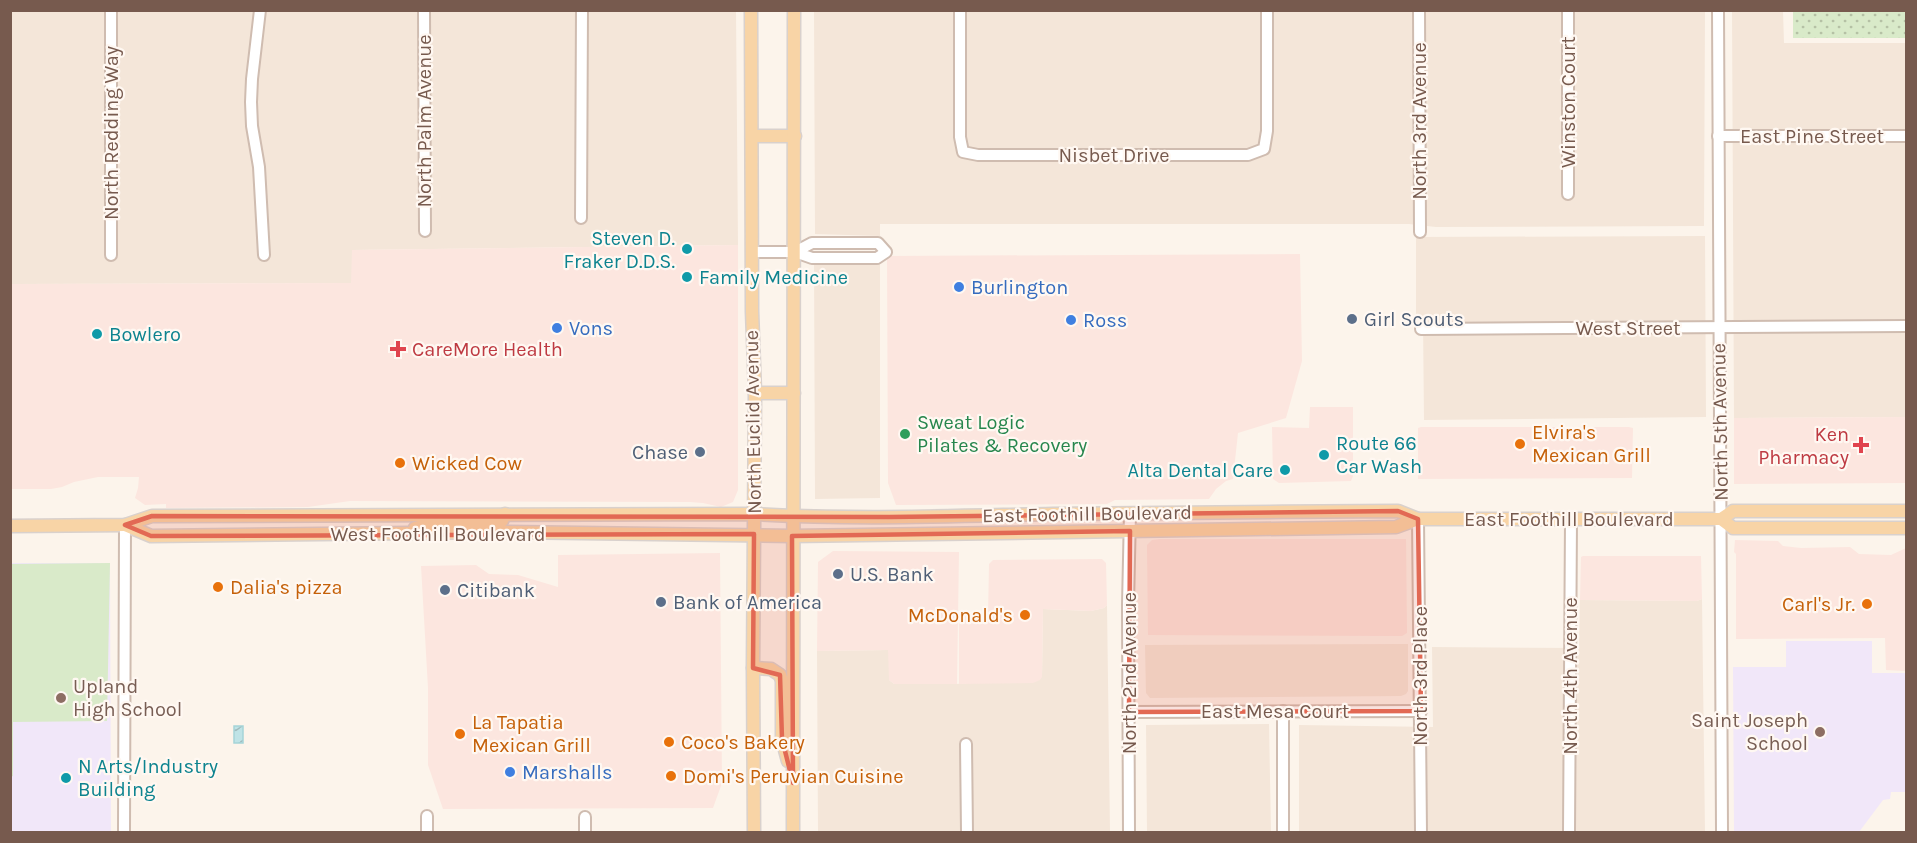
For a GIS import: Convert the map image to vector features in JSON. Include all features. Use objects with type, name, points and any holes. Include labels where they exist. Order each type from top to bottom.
[{"type":"main road","name":"North Euclid Avenue","points":[[752,10],[752,252],[755,393],[754,832]]},
{"type":"main road","name":"North Euclid Avenue","points":[[793,832],[794,10]]},
{"type":"main road","points":[[752,136],[795,136]]},
{"type":"main road","points":[[755,393],[794,393]]},
{"type":"main road","name":"East Foothill Boulevard","points":[[754,514],[889,517],[1398,511],[1418,519]]},
{"type":"main road","name":"East Foothill Boulevard","points":[[754,534],[792,536],[1396,527],[1418,519],[1721,519],[1733,511],[1906,511]]},
{"type":"main road","points":[[407,533],[417,526],[430,524],[497,523],[505,514]]},
{"type":"main road","name":"West Foothill Boulevard","points":[[10,526],[125,525],[152,516],[754,514]]},
{"type":"main road","name":"East Foothill Boulevard","points":[[1721,519],[1733,528],[1906,528]]},
{"type":"main road","name":"West Foothill Boulevard","points":[[125,525],[152,536],[407,533],[754,534]]},
{"type":"main road","points":[[753,668],[771,669],[780,675],[783,681],[782,739],[793,783]]},
{"type":"street","name":"North Redding Way","points":[[111,10],[111,255]]},
{"type":"street","points":[[260,10],[251,102],[252,126],[259,167],[264,255]]},
{"type":"street","name":"North Palm Avenue","points":[[424,10],[425,231]]},
{"type":"street","points":[[581,218],[582,10]]},
{"type":"street","name":"Nisbet Drive","points":[[960,10],[960,137],[963,152],[978,155],[1248,155],[1264,149],[1267,131],[1267,10]]},
{"type":"street","name":"North 3rd Avenue","points":[[1419,10],[1420,232]]},
{"type":"street","name":"Winston Court","points":[[1568,10],[1568,194]]},
{"type":"street","name":"North 5th Avenue","points":[[1718,10],[1722,832]]},
{"type":"street","name":"East Pine Street","points":[[1718,136],[1906,136]]},
{"type":"street","points":[[752,252],[795,252],[812,258],[877,258],[886,252],[878,243],[812,243],[795,252]]},
{"type":"street","name":"West Street","points":[[1421,329],[1906,326]]},
{"type":"street","name":"North 2nd Avenue","points":[[1129,832],[1130,513]]},
{"type":"street","name":"North 3rd Place","points":[[1418,519],[1421,832]]},
{"type":"street","name":"North 4th Avenue","points":[[1569,832],[1571,520]]},
{"type":"street","points":[[124,832],[125,525]]},
{"type":"street","points":[[1283,711],[1283,832]]},
{"type":"street","name":"East Mesa Court","points":[[1129,712],[1421,711]]},
{"type":"street","points":[[966,744],[967,832]]},
{"type":"street","points":[[427,816],[427,832]]},
{"type":"street","points":[[585,817],[585,832]]},
{"type":"highlighted area","points":[[1398,511],[1418,519],[1421,711],[1129,712],[1130,531],[792,536],[793,783],[782,739],[780,675],[753,668],[754,534],[151,536],[125,525],[152,516],[889,517]]},
{"type":"shaded area","points":[[10,11],[736,11],[738,245],[353,250],[352,283],[11,284]]},
{"type":"shaded area","points":[[814,11],[1705,11],[1704,226],[880,224],[880,236],[815,234]]},
{"type":"shaded area","points":[[1732,11],[1783,11],[1784,43],[1906,43],[1906,417],[1734,418]]},
{"type":"shaded area","points":[[1705,236],[1706,417],[1424,420],[1423,320],[1416,320],[1416,237]]},
{"type":"shaded area","points":[[738,245],[738,490],[733,502],[721,507],[690,502],[350,501],[308,507],[166,508],[166,504],[145,505],[135,498],[139,477],[98,477],[51,489],[11,489],[11,284],[351,283],[352,250]]},
{"type":"shaded area","points":[[1300,254],[1302,361],[1286,418],[1238,433],[1233,479],[1226,481],[1216,489],[1209,499],[1115,500],[1107,504],[896,505],[888,483],[887,256]]},
{"type":"shaded area","points":[[814,260],[880,261],[880,498],[815,499]]},
{"type":"shaded area","points":[[1310,407],[1353,407],[1353,476],[1351,481],[1279,483],[1273,479],[1272,427],[1309,428]]},
{"type":"shaded area","points":[[1906,417],[1906,483],[1734,484],[1734,418]]},
{"type":"shaded area","points":[[1629,427],[1633,428],[1632,478],[1418,479],[1418,428]]},
{"type":"shaded area","points":[[1406,539],[1407,633],[1402,636],[1148,635],[1147,545],[1152,540]]},
{"type":"shaded area","points":[[1735,540],[1778,541],[1783,546],[1801,548],[1850,547],[1859,554],[1891,555],[1906,548],[1906,671],[1886,670],[1885,638],[1736,639]]},
{"type":"shaded area","points":[[833,551],[959,552],[957,684],[894,684],[889,680],[888,650],[817,651],[818,562]]},
{"type":"shaded area","points":[[720,553],[722,783],[713,808],[443,809],[428,765],[428,688],[421,566],[476,565],[489,574],[518,575],[558,587],[558,555]]},
{"type":"shaded area","points":[[1701,556],[1702,599],[1697,601],[1580,600],[1581,557]]},
{"type":"shaded area","points":[[1102,559],[1106,563],[1107,605],[1104,608],[1091,611],[1043,609],[1042,677],[1040,680],[1033,683],[959,684],[959,616],[988,616],[989,564],[993,560]]},
{"type":"shaded area","name":"Upland High School","points":[[11,563],[110,563],[111,832],[11,832]]},
{"type":"shaded area","points":[[1702,599],[1705,832],[1299,832],[1299,725],[1433,727],[1432,647],[1579,648],[1580,600],[1697,601]]},
{"type":"shaded area","points":[[1107,605],[1110,832],[818,832],[817,651],[889,650],[889,680],[894,684],[956,684],[1042,677],[1043,609],[1091,611]]},
{"type":"shaded area","name":"Saint Joseph School","points":[[1786,641],[1872,641],[1872,673],[1906,673],[1906,792],[1891,792],[1890,799],[1883,800],[1859,832],[1734,832],[1733,667],[1786,667]]},
{"type":"shaded area","points":[[1408,644],[1408,691],[1401,696],[1150,698],[1146,693],[1145,645]]},
{"type":"shaded area","points":[[1269,724],[1271,832],[1147,832],[1146,725]]},
{"type":"green space","points":[[1793,11],[1906,11],[1906,38],[1793,38]]},
{"type":"green space","points":[[110,563],[107,721],[13,722],[13,776],[11,777],[11,564]]},
{"type":"water","points":[[234,726],[243,726],[243,743],[234,743]]},
{"type":"place","name":"Steven D. Fraker D.D.S.","points":[[687,249]]},
{"type":"place","name":"Family Medicine","points":[[687,277]]},
{"type":"place","name":"Burlington","points":[[959,287]]},
{"type":"place","name":"Girl Scouts","points":[[1352,319]]},
{"type":"place","name":"Ross","points":[[1071,320]]},
{"type":"place","name":"Vons","points":[[557,328]]},
{"type":"place","name":"Bowlero","points":[[97,334]]},
{"type":"place","name":"CareMore Health","points":[[398,349]]},
{"type":"place","name":"Sweat Logic Pilates & Recovery","points":[[905,434]]},
{"type":"place","name":"Elvira's Mexican Grill","points":[[1520,444]]},
{"type":"place","name":"Ken Pharmacy","points":[[1861,445]]},
{"type":"place","name":"Chase","points":[[700,452]]},
{"type":"place","name":"Route 66 Car Wash","points":[[1324,455]]},
{"type":"place","name":"Wicked Cow","points":[[400,463]]},
{"type":"place","name":"Alta Dental Care","points":[[1285,470]]},
{"type":"place","name":"U.S. Bank","points":[[838,574]]},
{"type":"place","name":"Dalia's pizza","points":[[218,587]]},
{"type":"place","name":"Citibank","points":[[445,590]]},
{"type":"place","name":"Bank of America","points":[[661,602]]},
{"type":"place","name":"Carl's Jr.","points":[[1867,604]]},
{"type":"place","name":"McDonald's","points":[[1025,615]]},
{"type":"place","name":"Upland High School","points":[[61,698]]},
{"type":"place","name":"Saint Joseph School","points":[[1820,732]]},
{"type":"place","name":"La Tapatia Mexican Grill","points":[[460,734]]},
{"type":"place","name":"Coco's Bakery","points":[[669,742]]},
{"type":"place","name":"Marshalls","points":[[510,772]]},
{"type":"place","name":"Domi's Peruvian Cuisine","points":[[671,776]]},
{"type":"place","name":"N Arts/Industry Building","points":[[66,778]]}]
